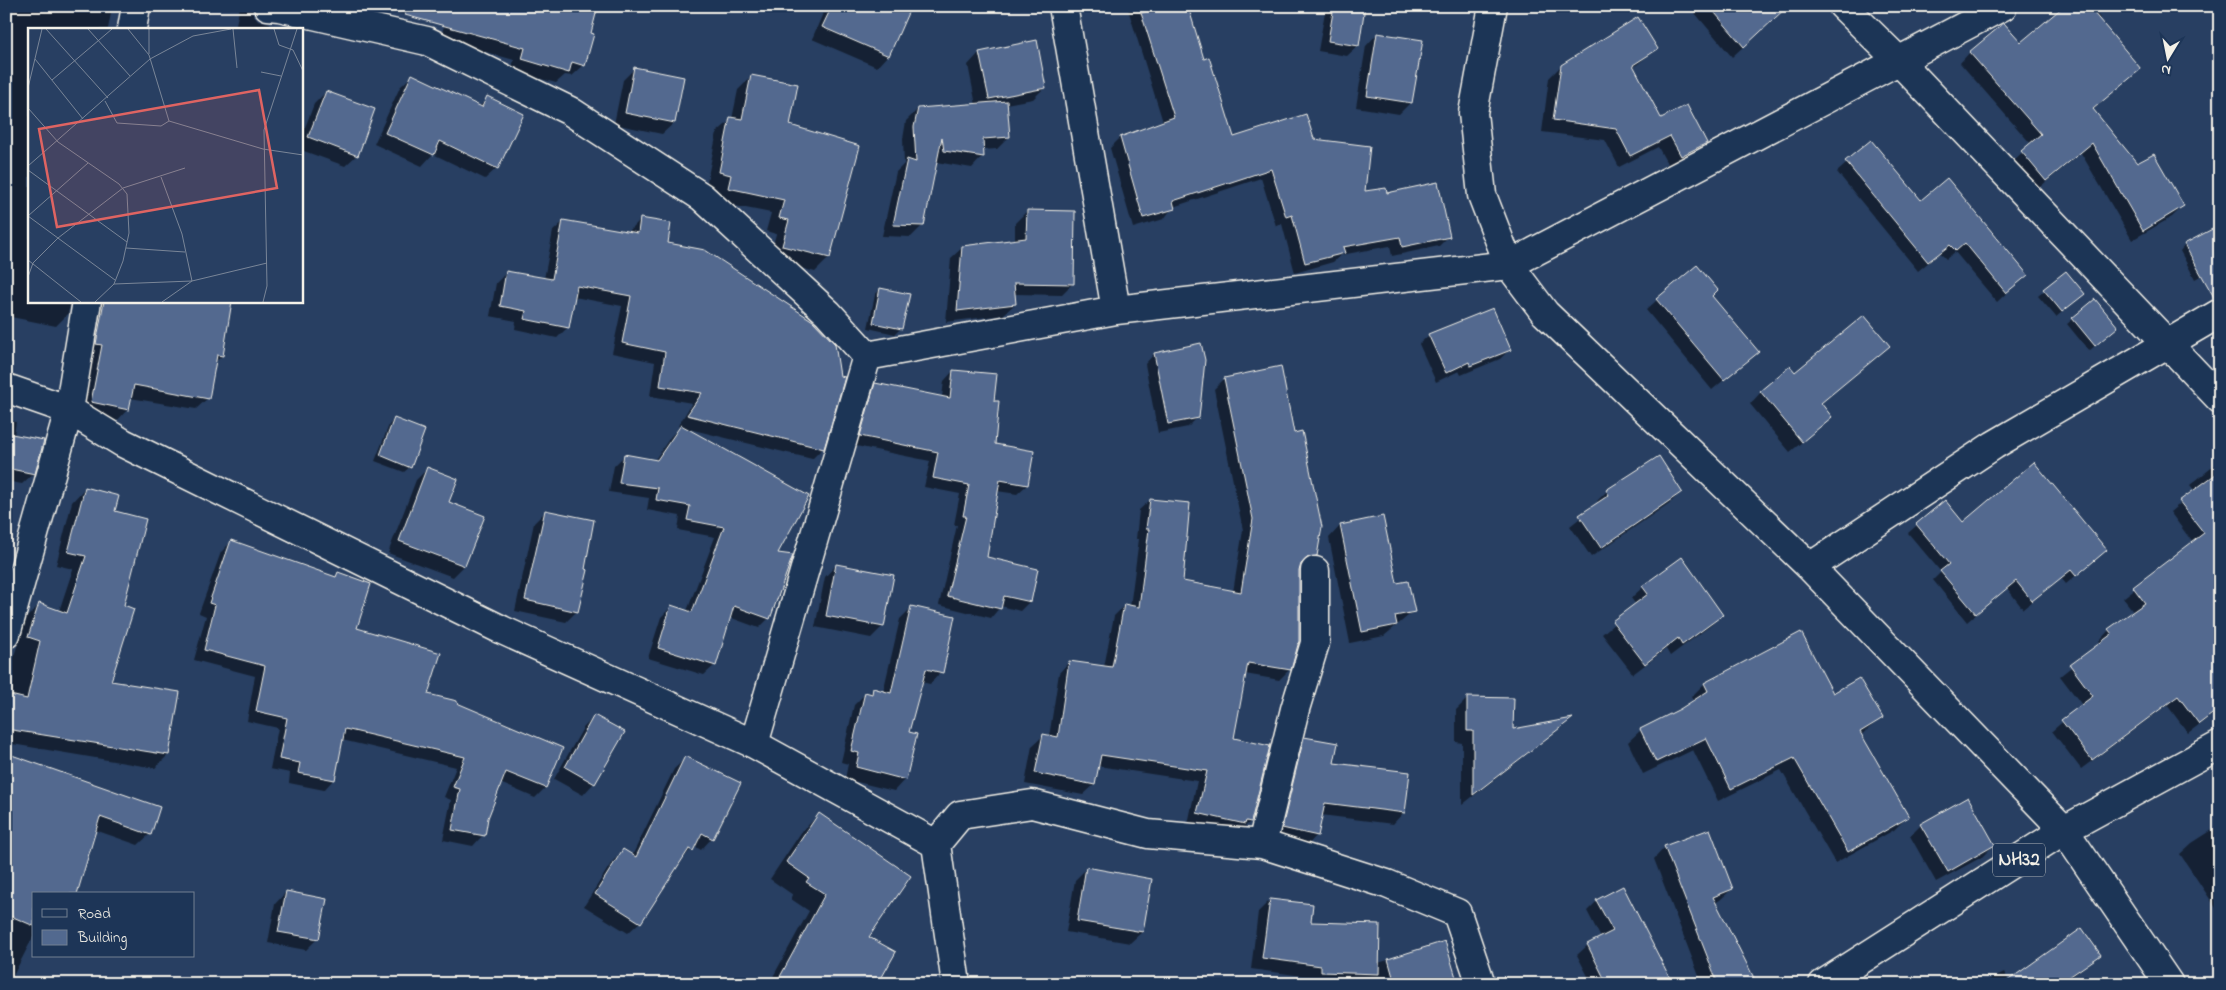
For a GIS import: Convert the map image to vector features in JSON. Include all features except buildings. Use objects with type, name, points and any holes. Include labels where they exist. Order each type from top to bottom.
[{"type":"main road","points":[[132,28],[136,6]]},
{"type":"main road","points":[[268,6],[427,41],[570,111],[702,197],[828,313],[867,356]]},
{"type":"main road","points":[[1062,6],[1116,310]]},
{"type":"main road","points":[[1493,6],[1474,113],[1482,195],[1509,265],[1545,312],[1810,567],[2064,830],[2169,984]]},
{"type":"main road","points":[[1843,6],[1898,60],[2168,342],[2220,399]]},
{"type":"main road","points":[[867,356],[1116,310],[1509,265],[2003,6]]},
{"type":"main road","points":[[6,634],[69,410],[87,302]]},
{"type":"main road","points":[[1810,567],[1994,445],[2220,313]]},
{"type":"main road","points":[[754,744],[867,356]]},
{"type":"main road","points":[[6,388],[69,410],[123,443],[493,626],[754,744],[936,844]]},
{"type":"main road","points":[[1262,844],[1295,709],[1315,643],[1315,571]]},
{"type":"main road","name":"NH32","points":[[1823,984],[2064,830],[2220,745]]},
{"type":"main road","points":[[956,984],[936,844],[960,814],[1032,804],[1148,834],[1262,844],[1387,884],[1457,913],[1480,984]]}]
